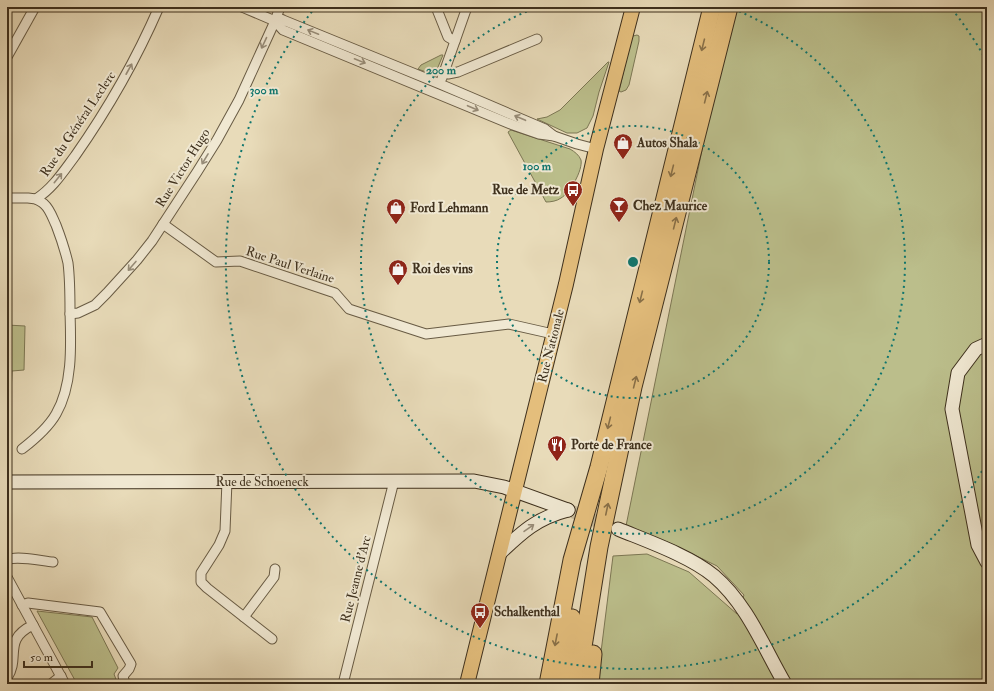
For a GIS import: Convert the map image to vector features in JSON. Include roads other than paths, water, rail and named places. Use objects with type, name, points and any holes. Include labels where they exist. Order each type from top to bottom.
[{"type":"highway","points":[[562,684],[582,546],[599,467],[712,7]]},
{"type":"highway","points":[[578,684],[599,547],[633,387],[728,7]]},
{"type":"highway","points":[[548,684],[572,560],[599,467]]},
{"type":"highway","points":[[590,684],[597,614],[599,547]]},
{"type":"main road","name":"Rue Nationale","points":[[467,684],[575,249],[596,149],[633,7]]},
{"type":"main road","points":[[987,344],[976,349],[958,373],[952,409],[978,545],[987,562]]},
{"type":"main road","name":"Rue de Schoeneck","points":[[7,482],[474,482],[515,491],[568,510],[551,514],[538,521],[521,533],[500,553]]},
{"type":"main road","points":[[618,529],[689,560],[714,576],[733,597],[755,628],[785,684]]},
{"type":"street","points":[[7,57],[34,7]]},
{"type":"street","name":"Rue du Général Leclerc","points":[[32,199],[47,192],[64,171],[100,118],[137,55],[159,7]]},
{"type":"street","points":[[242,7],[275,21],[282,30],[335,46],[398,71],[459,97],[533,132],[554,136],[596,149]]},
{"type":"street","name":"Rue Victor Hugo","points":[[70,314],[95,305],[137,260],[163,224],[217,140],[239,100],[280,7]]},
{"type":"street","points":[[436,7],[448,37],[455,41]]},
{"type":"street","points":[[439,88],[467,7]]},
{"type":"street","points":[[445,72],[448,74],[458,72],[538,39]]},
{"type":"street","points":[[7,198],[32,199],[45,205],[63,242],[70,282],[72,336],[71,357],[69,374],[63,398],[56,413],[45,429],[22,449]]},
{"type":"street","name":"Rue Paul Verlaine","points":[[163,224],[216,262],[240,261],[335,293],[349,309],[426,334],[509,324],[553,334]]},
{"type":"street","points":[[227,481],[225,531],[219,545],[202,570],[200,576],[203,585],[272,638]]},
{"type":"street","name":"Rue Jeanne d'Arc","points":[[343,684],[394,481]]},
{"type":"street","points":[[7,560],[10,558],[22,558],[53,562]]},
{"type":"street","points":[[244,617],[274,577],[275,569]]},
{"type":"street","points":[[7,577],[63,680],[51,684]]},
{"type":"street","points":[[22,605],[28,603],[100,612],[131,664],[123,676],[125,684]]},
{"type":"street","points":[[7,678],[11,672],[13,646],[16,638],[25,628],[33,625]]},
{"type":"tunnel","points":[[568,510],[612,527]]},
{"type":"place","name":"Autos Shala","points":[[623,160]]},
{"type":"place","name":"Rue de Metz","points":[[573,207]]},
{"type":"place","name":"Chez Maurice","points":[[619,223]]},
{"type":"place","name":"Ford Lehmann","points":[[396,225]]},
{"type":"place","name":"Roi des vins","points":[[398,286]]},
{"type":"place","name":"Porte de France","points":[[557,462]]},
{"type":"place","name":"Schalkenthal","points":[[480,629]]}]
